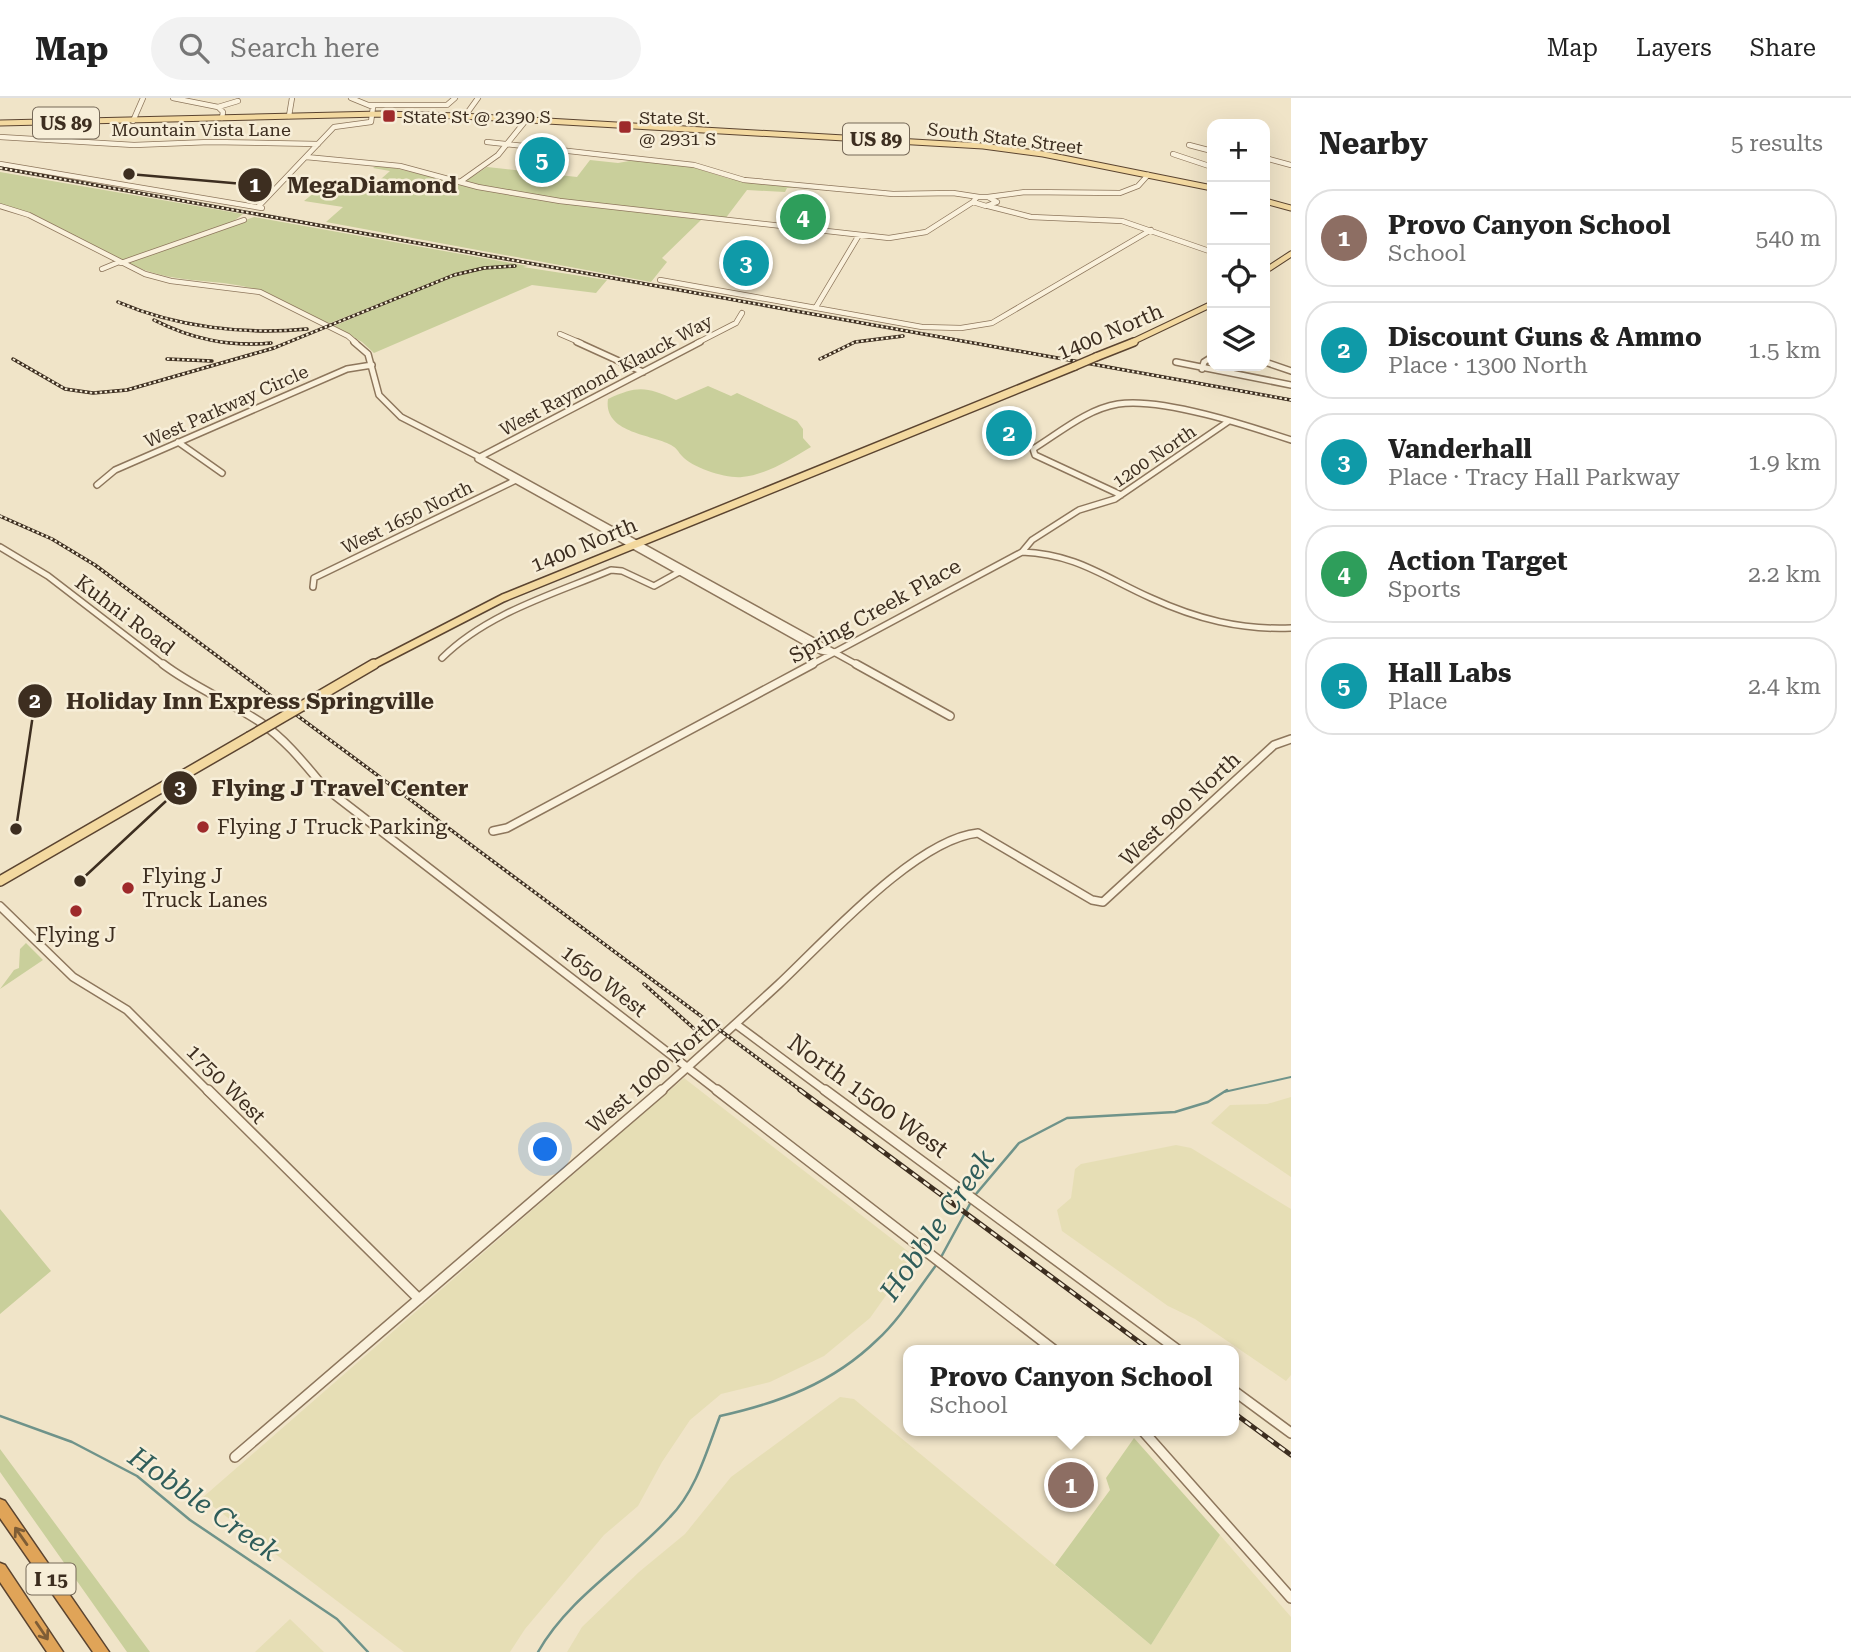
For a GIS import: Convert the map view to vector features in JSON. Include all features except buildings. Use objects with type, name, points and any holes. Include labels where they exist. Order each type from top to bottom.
[{"type":"highway","name":"I 15","points":[[0,1506],[102,1652]]},
{"type":"highway","name":"I 15","points":[[0,1570],[56,1652]]},
{"type":"main road","name":"US 89","points":[[0,123],[373,114],[527,119]]},
{"type":"main road","name":"South State Street","points":[[527,119],[955,143],[1043,154],[1148,175]]},
{"type":"main road","name":"US 89","points":[[1148,175],[1207,187]]},
{"type":"main road","points":[[1270,202],[1291,208]]},
{"type":"main road","points":[[1270,268],[1291,254]]},
{"type":"main road","name":"1400 North","points":[[0,881],[302,706],[475,611],[1096,358],[1163,330],[1207,307]]},
{"type":"street","points":[[133,121],[143,98]]},
{"type":"street","points":[[173,98],[218,107],[237,101]]},
{"type":"street","points":[[289,116],[292,98]]},
{"type":"street","points":[[351,98],[369,105],[450,104],[455,98]]},
{"type":"street","points":[[465,116],[478,98]]},
{"type":"street","points":[[0,164],[260,208],[337,125],[371,122],[374,110],[369,105]]},
{"type":"street","points":[[218,107],[223,112],[222,118]]},
{"type":"street","points":[[460,182],[491,162],[509,145],[527,119]]},
{"type":"street","name":"Mountain Vista Lane","points":[[0,136],[134,145],[210,142],[318,144]]},
{"type":"street","points":[[487,142],[694,165],[744,180],[903,194],[988,197],[1008,194],[1120,193],[1138,187],[1148,175]]},
{"type":"street","points":[[1189,145],[1207,150]]},
{"type":"street","points":[[1173,155],[1207,165]]},
{"type":"street","points":[[306,157],[384,163],[460,182],[560,201],[889,238],[917,236],[964,210],[979,197]]},
{"type":"street","points":[[1270,159],[1291,165]]},
{"type":"street","points":[[962,194],[986,206],[1048,219],[1116,220],[1207,249]]},
{"type":"street","points":[[964,210],[997,202],[1008,194]]},
{"type":"street","points":[[988,197],[1012,212]]},
{"type":"street","points":[[0,206],[29,215],[120,263],[165,280],[235,287],[266,294],[348,336],[370,356],[378,392],[390,408],[821,651],[833,653],[950,716]]},
{"type":"street","points":[[102,268],[244,220]]},
{"type":"street","points":[[660,280],[945,329],[976,327],[1004,316],[1151,230]]},
{"type":"street","points":[[816,307],[859,235]]},
{"type":"street","name":"West Raymond Klauck Way","points":[[477,458],[737,323],[743,313]]},
{"type":"street","points":[[560,334],[643,372]]},
{"type":"street","points":[[1202,369],[1207,361]]},
{"type":"street","points":[[1176,362],[1291,386]]},
{"type":"street","points":[[1270,364],[1291,371]]},
{"type":"street","name":"West Parkway Circle","points":[[97,485],[104,476],[178,442],[347,369],[372,365]]},
{"type":"street","points":[[1122,495],[1032,451],[1075,424],[1122,402],[1229,421],[1291,440]]},
{"type":"street","name":"1200 North","points":[[1022,552],[1032,540],[1079,510],[1122,495],[1229,421]]},
{"type":"street","points":[[178,442],[222,473]]},
{"type":"street","name":"West 1650 North","points":[[313,587],[314,578],[517,480]]},
{"type":"street","name":"Kuhni Road","points":[[0,547],[48,576],[181,678],[268,727]]},
{"type":"street","points":[[1022,552],[1051,553],[1070,558],[1190,615],[1221,626],[1262,630],[1291,628]]},
{"type":"street","name":"Spring Creek Place","points":[[493,831],[507,828],[1022,552]]},
{"type":"street","points":[[442,658],[448,650],[483,628],[611,570],[622,571],[654,586],[681,571]]},
{"type":"street","name":"1650 West","points":[[268,727],[289,744],[324,787],[1047,1345]]},
{"type":"street","name":"West 900 North","points":[[967,832],[987,836],[1092,900],[1103,902],[1280,741],[1291,739]]},
{"type":"street","name":"West 1000 North","points":[[235,1457],[737,1025],[896,876],[967,832]]},
{"type":"street","name":"1750 West","points":[[0,906],[73,978],[127,1010],[419,1299]]},
{"type":"street","name":"North 1500 West","points":[[737,1025],[1171,1345]]},
{"type":"street","points":[[1239,1395],[1291,1433]]},
{"type":"street","points":[[1147,1436],[1291,1598]]},
{"type":"shaded area","points":[[684,1078],[914,1256],[870,1318],[824,1356],[770,1382],[721,1394],[690,1420],[662,1462],[638,1506],[604,1535],[525,1629],[510,1652],[404,1652],[202,1498]]},
{"type":"shaded area","points":[[1291,1097],[1291,1177],[1211,1123],[1230,1105],[1267,1104]]},
{"type":"shaded area","points":[[1176,1145],[1191,1148],[1291,1209],[1291,1375],[1286,1381],[1239,1349],[1239,1345],[1233,1345],[1195,1319],[1168,1306],[1062,1231],[1057,1210],[1071,1198],[1075,1169],[1081,1164]]},
{"type":"shaded area","points":[[840,1397],[854,1399],[1151,1645],[1220,1535],[1291,1617],[1291,1652],[567,1652],[582,1627],[639,1572],[685,1534],[731,1477]]},
{"type":"shaded area","points":[[290,1619],[324,1652],[255,1652]]},
{"type":"green space","points":[[590,160],[618,163],[635,160],[689,166],[730,179],[806,187],[787,188],[785,192],[747,190],[725,219],[525,195],[464,182],[487,167],[577,177]]},
{"type":"green space","points":[[378,164],[499,193],[701,220],[662,258],[667,262],[651,282],[326,222],[343,207],[304,201],[320,188],[364,194],[390,171],[373,168]]},
{"type":"green space","points":[[0,172],[243,214],[231,223],[122,261],[37,216],[0,204]]},
{"type":"green space","points":[[254,217],[607,280],[596,293],[532,285],[374,353],[362,342],[334,326],[464,271],[330,323],[262,291],[245,286],[161,275],[126,262]]},
{"type":"green space","points":[[708,386],[731,396],[737,393],[797,421],[803,429],[803,438],[811,447],[760,473],[742,477],[728,476],[710,472],[687,460],[671,445],[620,426],[608,410],[608,399],[627,391],[649,390],[676,400]]},
{"type":"green space","points":[[26,943],[43,960],[0,989],[14,970],[19,968],[20,949]]},
{"type":"green space","points":[[0,1209],[51,1271],[0,1314]]},
{"type":"green space","points":[[1134,1438],[1220,1535],[1151,1645],[1055,1565],[1110,1490],[1106,1478]]},
{"type":"green space","points":[[0,1449],[150,1652],[127,1652],[0,1472]]},
{"type":"waterway","name":"Hobble Creek","points":[[1224,1092],[1291,1077]]},
{"type":"waterway","name":"Hobble Creek","points":[[976,1194],[1019,1143],[1067,1118],[1175,1112],[1208,1102],[1227,1090]]},
{"type":"waterway","name":"Hobble Creek","points":[[940,1259],[971,1202]]},
{"type":"waterway","name":"Hobble Creek","points":[[538,1652],[551,1632],[582,1597],[654,1534],[679,1507],[700,1470],[720,1416],[784,1398],[824,1380],[842,1368],[885,1332],[937,1264]]},
{"type":"waterway","name":"Hobble Creek","points":[[0,1416],[72,1442],[137,1476],[190,1520],[337,1619],[368,1652]]},
{"type":"railway","points":[[0,168],[1291,400]]},
{"type":"railway","points":[[13,359],[65,389],[93,393],[127,390],[274,348],[454,275],[484,268],[515,266]]},
{"type":"railway","points":[[118,302],[163,318],[211,327],[259,331],[307,329]]},
{"type":"railway","points":[[154,320],[196,337],[211,340],[240,344],[271,343]]},
{"type":"railway","points":[[820,359],[855,342],[903,336]]},
{"type":"railway","points":[[167,359],[212,361]]},
{"type":"railway","points":[[0,516],[52,539],[95,565],[803,1092]]},
{"type":"railway","points":[[644,984],[699,1033]]},
{"type":"railway","points":[[800,1090],[1143,1345]]},
{"type":"railway","points":[[1239,1417],[1291,1455]]},
{"type":"place","name":"State St @ 2390 S","points":[[389,116]]},
{"type":"place","name":"State St. @ 2931 S","points":[[625,127]]},
{"type":"place","name":"Hall Labs","points":[[542,160]]},
{"type":"place","name":"MegaDiamond","points":[[129,174]]},
{"type":"place","name":"Action Target","points":[[803,217]]},
{"type":"place","name":"Vanderhall","points":[[746,263]]},
{"type":"place","name":"Discount Guns & Ammo","points":[[1009,433]]},
{"type":"place","name":"Flying J Truck Parking","points":[[203,827]]},
{"type":"place","name":"Holiday Inn Express Springville","points":[[16,829]]},
{"type":"place","name":"Flying J Travel Center","points":[[80,881]]},
{"type":"place","name":"Flying J Truck Lanes","points":[[128,888]]},
{"type":"place","name":"Flying J","points":[[76,911]]},
{"type":"place","name":"Provo Canyon School","points":[[1071,1485]]}]
